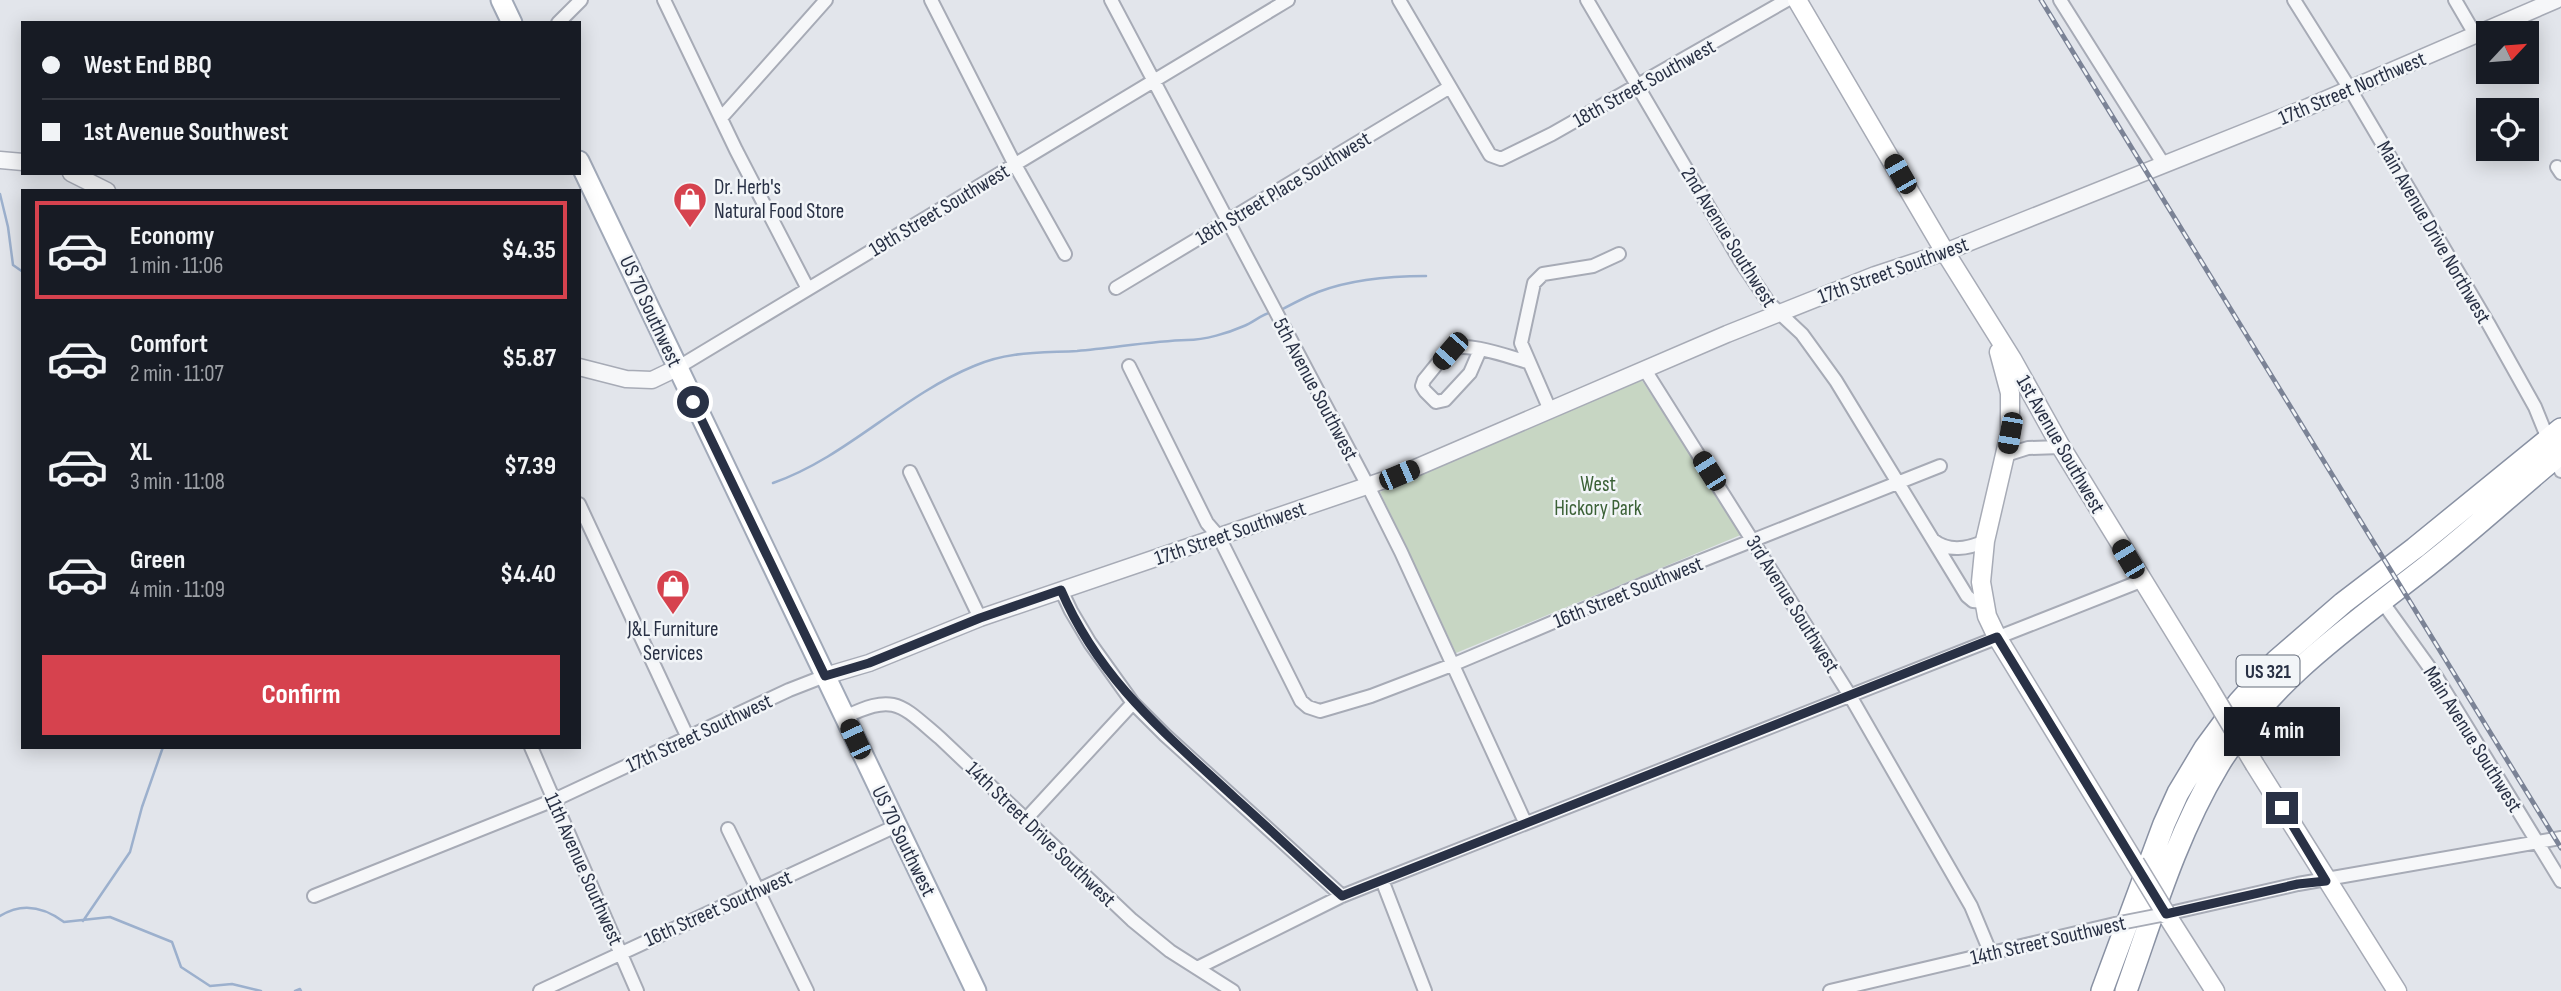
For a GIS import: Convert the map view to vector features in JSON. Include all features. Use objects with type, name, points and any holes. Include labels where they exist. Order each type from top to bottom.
[{"type":"highway","name":"US 321","points":[[2126,991],[2194,808],[2219,764],[2251,721],[2289,679],[2381,600],[2427,566],[2558,450]]},
{"type":"highway","name":"US 321","points":[[2106,981],[2178,793],[2205,748],[2239,702],[2276,661],[2343,603],[2415,548],[2558,450]]},
{"type":"highway","points":[[2096,991],[2106,981]]},
{"type":"main road","points":[[501,0],[511,21]]},
{"type":"main road","name":"1st Avenue Southwest","points":[[1797,0],[1980,311],[2012,359],[2141,581],[2396,991]]},
{"type":"main road","name":"US 70 Southwest","points":[[581,165],[976,991]]},
{"type":"main road","points":[[1980,311],[2000,354],[2010,393],[2010,433],[1982,562],[1984,603],[1997,637],[2215,991]]},
{"type":"street","points":[[560,21],[581,0]]},
{"type":"street","points":[[664,0],[808,289]]},
{"type":"street","points":[[721,118],[826,0]]},
{"type":"street","points":[[931,0],[1014,163],[1065,254]]},
{"type":"street","name":"5th Avenue Southwest","points":[[1111,0],[1368,486],[1525,822]]},
{"type":"street","name":"19th Street Southwest","points":[[581,368],[626,379],[652,380],[677,368],[1288,0]]},
{"type":"street","points":[[1399,0],[1450,87]]},
{"type":"street","name":"2nd Avenue Southwest","points":[[1587,0],[1741,262],[1778,313],[1802,334],[1836,381],[1967,596],[1973,601],[1984,603]]},
{"type":"street","name":"18th Street Southwest","points":[[1450,87],[1490,155],[1497,159],[1507,158],[1787,0]]},
{"type":"street","points":[[2060,0],[2164,165]]},
{"type":"street","name":"Main Avenue Drive Northwest","points":[[2294,0],[2350,89],[2488,323],[2558,450]]},
{"type":"street","points":[[2455,0],[2476,36]]},
{"type":"street","name":"17th Street Northwest","points":[[2509,21],[2556,0]]},
{"type":"street","name":"17th Street Northwest","points":[[2146,171],[2476,36]]},
{"type":"street","name":"18th Street Place Southwest","points":[[1115,288],[1450,87]]},
{"type":"street","points":[[0,160],[21,162]]},
{"type":"street","name":"17th Street Southwest","points":[[314,896],[554,800],[789,690],[869,663],[980,618],[1368,486],[1778,313],[1875,275],[1945,252],[2146,171]]},
{"type":"street","points":[[75,175],[103,189]]},
{"type":"street","points":[[1550,410],[1521,343],[1534,283],[1551,271],[1593,266],[1619,254]]},
{"type":"street","points":[[1480,350],[1470,373],[1445,400],[1436,402],[1425,391],[1422,386],[1424,380],[1450,351],[1465,346],[1528,362]]},
{"type":"street","points":[[1129,366],[1207,523],[1219,537]]},
{"type":"street","name":"3rd Avenue Southwest","points":[[1645,370],[1849,694],[1971,906],[1991,954]]},
{"type":"street","points":[[2006,455],[2028,448],[2061,447]]},
{"type":"street","name":"16th Street Southwest","points":[[1219,537],[1301,701],[1314,710],[1329,710],[1452,665],[1643,584],[1940,466]]},
{"type":"street","points":[[909,472],[980,618]]},
{"type":"street","points":[[581,508],[688,738]]},
{"type":"street","points":[[1928,535],[1940,545],[1952,548],[1985,541]]},
{"type":"street","points":[[1197,968],[1342,896],[2141,581]]},
{"type":"street","points":[[1061,590],[1070,611],[1090,643],[1133,703],[1342,896]]},
{"type":"street","name":"Main Avenue Southwest","points":[[2381,600],[2437,678],[2561,881]]},
{"type":"street","name":"14th Street Drive Southwest","points":[[845,717],[877,704],[890,703],[906,710],[940,738],[1132,920],[1170,951],[1233,991]]},
{"type":"street","points":[[1026,819],[1133,703]]},
{"type":"street","name":"11th Avenue Southwest","points":[[532,749],[637,991]]},
{"type":"street","name":"16th Street Southwest","points":[[540,991],[897,826]]},
{"type":"street","points":[[728,829],[807,991]]},
{"type":"street","name":"14th Street Southwest","points":[[1830,991],[2298,884],[2558,839]]},
{"type":"street","points":[[1382,880],[1425,991]]},
{"type":"green space","name":"West Hickory Park","points":[[1641,379],[1743,534],[1456,653],[1380,492]]},
{"type":"waterway","points":[[0,194],[13,265],[21,271]]},
{"type":"waterway","points":[[1279,311],[1313,294],[1344,284],[1426,276]]},
{"type":"waterway","points":[[773,483],[825,458],[922,393],[987,361],[1025,354],[1201,339],[1238,329],[1272,312]]},
{"type":"waterway","points":[[83,921],[130,852],[162,749]]},
{"type":"waterway","points":[[0,916],[16,909],[33,908],[64,922],[110,917],[172,942],[181,967],[210,986],[232,984],[261,991]]},
{"type":"waterway","points":[[295,991],[301,991]]},
{"type":"railway","points":[[2041,0],[2561,848]]},
{"type":"place","name":"Dr. Herb's Natural Food Store","points":[[690,229]]},
{"type":"place","name":"J&L Furniture Services","points":[[673,616]]},
{"type":"route","points":[[693,402],[825,676],[869,663],[980,618],[1061,590],[1070,611],[1090,643],[1133,703],[1342,896],[1997,637],[2166,914],[2298,884],[2326,881],[2282,808]]}]
